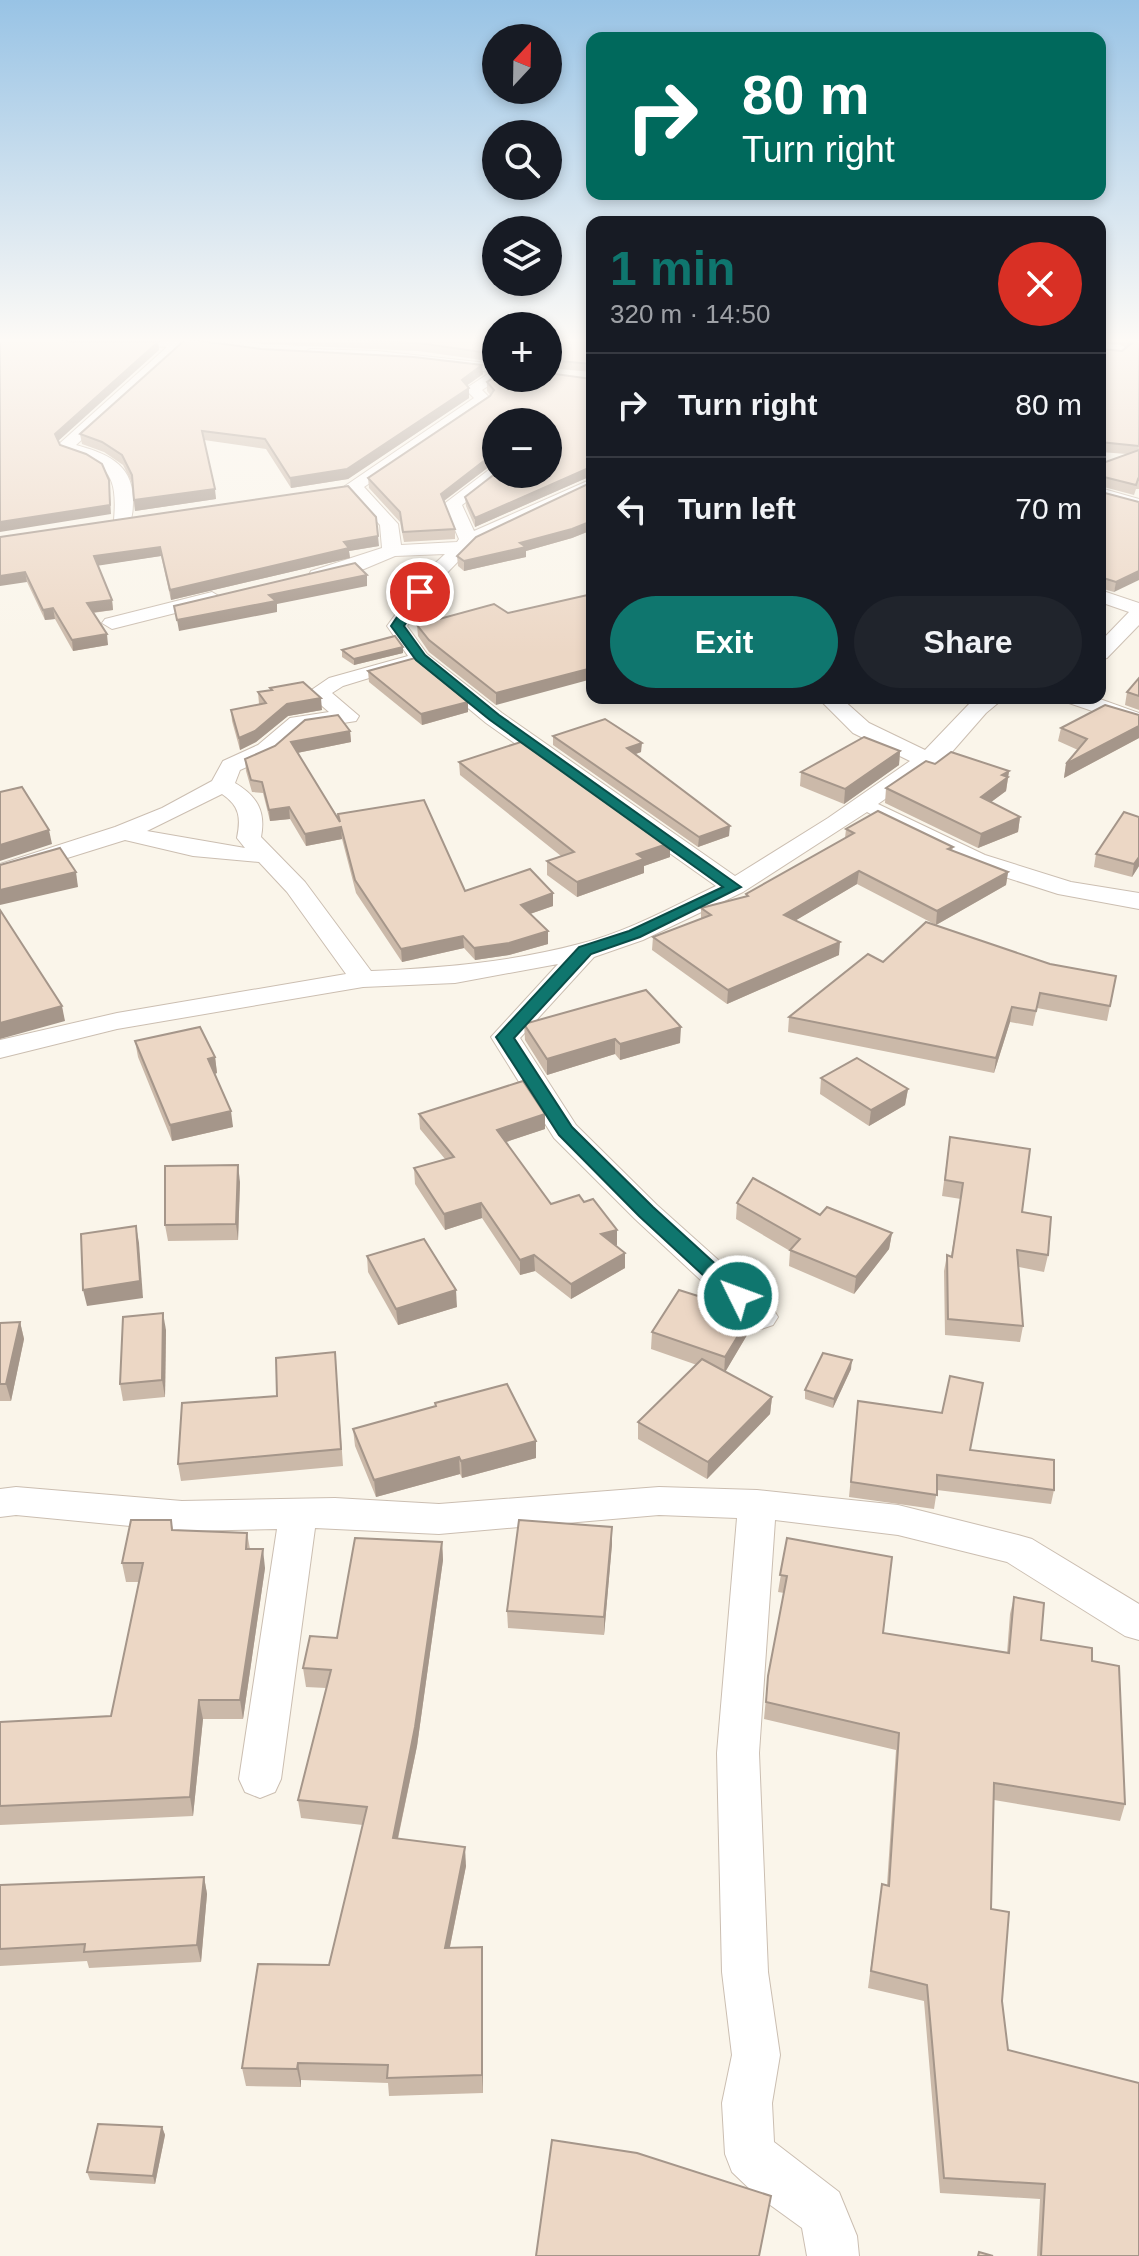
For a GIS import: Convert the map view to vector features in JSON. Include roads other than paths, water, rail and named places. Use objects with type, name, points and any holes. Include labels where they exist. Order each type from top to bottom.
[{"type":"street","points":[[68,443],[68,448],[92,454],[120,473],[126,493],[123,520]]},
{"type":"street","points":[[392,551],[389,524],[346,487],[414,443]]},
{"type":"street","points":[[466,544],[453,504],[482,483]]},
{"type":"street","points":[[586,487],[466,544],[435,574],[397,626],[420,658],[507,727],[734,887]]},
{"type":"street","points":[[1106,495],[1139,504]]},
{"type":"street","points":[[303,579],[357,565],[392,551],[466,544]]},
{"type":"street","points":[[112,623],[235,593]]},
{"type":"street","points":[[1106,598],[1139,611],[1106,647]]},
{"type":"street","points":[[0,872],[124,832],[193,802],[222,785],[231,766],[266,750],[298,723],[348,716],[318,693],[336,682],[420,658]]},
{"type":"street","points":[[835,704],[861,728],[925,759]]},
{"type":"street","points":[[0,1049],[117,1021],[363,979],[455,975],[585,951],[634,934],[734,887],[862,804],[943,748],[984,704]]},
{"type":"street","points":[[1094,704],[1139,720]]},
{"type":"street","points":[[222,785],[243,796],[254,819],[249,838],[296,887],[363,979]]},
{"type":"street","points":[[862,804],[976,860],[1067,889],[1139,901]]},
{"type":"street","points":[[124,832],[163,843],[245,856],[262,855]]},
{"type":"street","points":[[585,951],[505,1037],[565,1131],[646,1212],[761,1317]]},
{"type":"street","points":[[0,1503],[16,1501],[182,1516],[298,1514],[439,1519],[659,1501],[757,1504],[898,1520],[1018,1550],[1139,1624]]},
{"type":"street","points":[[757,1504],[738,1753],[745,1972],[756,2055],[747,2103],[750,2154],[773,2176],[821,2210],[831,2236],[833,2256]]},
{"type":"street","points":[[260,1779],[298,1514]]}]
